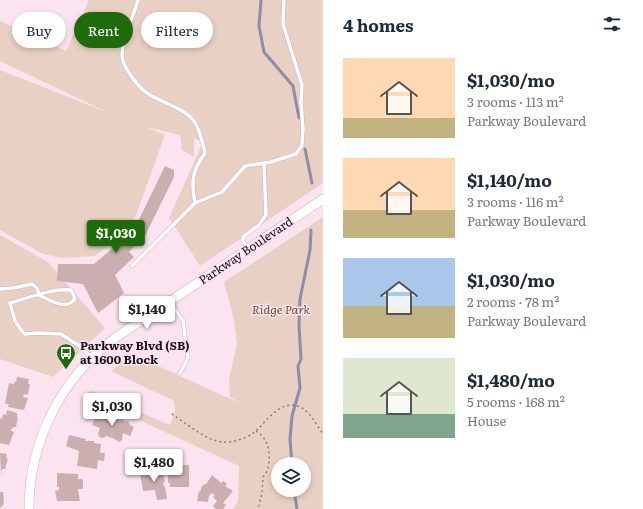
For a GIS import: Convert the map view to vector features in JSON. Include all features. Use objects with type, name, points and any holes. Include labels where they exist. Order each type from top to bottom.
[{"type":"street","name":"Parkway Boulevard","points":[[29,509],[32,469],[45,426],[66,388],[92,358],[116,338],[323,200]]},
{"type":"lane","points":[[138,0],[125,40],[122,57],[128,72],[146,93],[178,109],[194,122],[203,142],[205,153],[197,164],[192,185],[195,203]]},
{"type":"lane","points":[[132,266],[195,203],[222,192],[245,166],[264,163],[296,154],[302,145],[302,85],[283,24],[284,0]]},
{"type":"lane","points":[[249,249],[243,241],[243,237],[259,225],[266,215],[264,163]]},
{"type":"lane","points":[[0,289],[32,284],[37,288],[38,295]]},
{"type":"lane","points":[[38,295],[62,305],[73,302],[75,298],[71,290],[66,289],[38,295],[10,303],[15,321],[22,331],[29,334],[61,334],[78,345],[92,358]]},
{"type":"lane","points":[[170,302],[183,321],[188,358],[180,373]]},
{"type":"path","points":[[172,414],[208,438],[218,442],[224,442],[247,436],[256,431],[266,419],[277,411],[288,406],[297,406],[309,414],[323,434]]},
{"type":"path","points":[[256,431],[266,440],[269,456],[266,474],[263,477],[262,493],[258,509]]},
{"type":"green space","points":[[89,0],[323,0],[323,183],[200,266],[169,218],[203,142],[194,138],[194,157],[182,150],[180,135],[146,127],[165,135],[136,215],[120,238],[95,256],[64,258],[43,254],[0,230],[0,70],[109,113],[0,61],[0,21],[12,26],[12,48],[59,48],[66,51],[74,33],[74,48],[133,48],[133,12],[84,12]]},
{"type":"green space","name":"Ridge Park","points":[[323,217],[323,509],[233,509],[238,501],[239,466],[85,395],[92,391],[170,425],[175,412],[174,401],[111,371],[132,354],[239,403],[230,397],[229,380],[237,343],[234,320],[224,282]]},
{"type":"green space","points":[[0,235],[48,262],[105,328],[53,377],[0,359]]},
{"type":"building","points":[[165,166],[174,170],[174,177],[145,236],[129,252],[134,257],[115,275],[124,293],[98,313],[83,284],[57,281],[58,264],[94,264],[134,230]]},
{"type":"building","points":[[17,377],[29,379],[28,384],[30,384],[28,395],[24,394],[23,397],[28,398],[24,410],[8,407],[9,404],[5,404],[9,383],[14,384]]},
{"type":"building","points":[[7,410],[17,413],[18,417],[16,427],[13,427],[11,430],[14,432],[9,445],[0,443],[0,418],[2,419],[3,414],[6,415]]},
{"type":"building","points":[[98,411],[126,422],[128,421],[130,425],[134,427],[130,436],[123,433],[122,440],[119,442],[107,436],[103,438],[99,437],[98,433],[100,428],[92,425]]},
{"type":"building","points":[[69,435],[86,439],[85,441],[94,441],[94,443],[101,444],[100,453],[105,453],[104,461],[98,460],[97,469],[77,466],[79,451],[66,446]]},
{"type":"building","points":[[0,453],[7,454],[6,458],[8,459],[5,469],[2,469],[1,475]]},
{"type":"building","points":[[168,465],[189,465],[189,487],[170,487],[170,483],[168,483]]},
{"type":"building","points":[[162,467],[165,482],[163,483],[165,486],[167,499],[157,500],[155,490],[143,491],[140,473]]},
{"type":"building","points":[[57,473],[78,474],[78,479],[82,479],[83,481],[83,489],[78,489],[80,501],[57,501],[55,491],[59,490],[59,487],[57,487]]},
{"type":"building","points":[[212,475],[221,483],[223,481],[227,484],[225,486],[233,491],[223,503],[226,505],[223,509],[216,509],[213,506],[217,501],[213,497],[215,495],[211,493],[208,502],[197,501],[199,491],[200,492],[202,486],[207,483]]},
{"type":"building","points":[[0,492],[3,492],[4,502],[0,508]]},
{"type":"waterway","points":[[261,0],[259,26],[264,52],[293,86],[299,118]]},
{"type":"waterway","points":[[305,149],[312,183]]},
{"type":"waterway","points":[[291,457],[290,439],[292,416],[300,388],[298,366],[301,359],[299,326],[300,299],[310,250],[311,230]]},
{"type":"waterway","points":[[295,497],[297,509]]},
{"type":"place","name":"Parkway Blvd (SB) at 1600 Block","points":[[66,370]]}]
